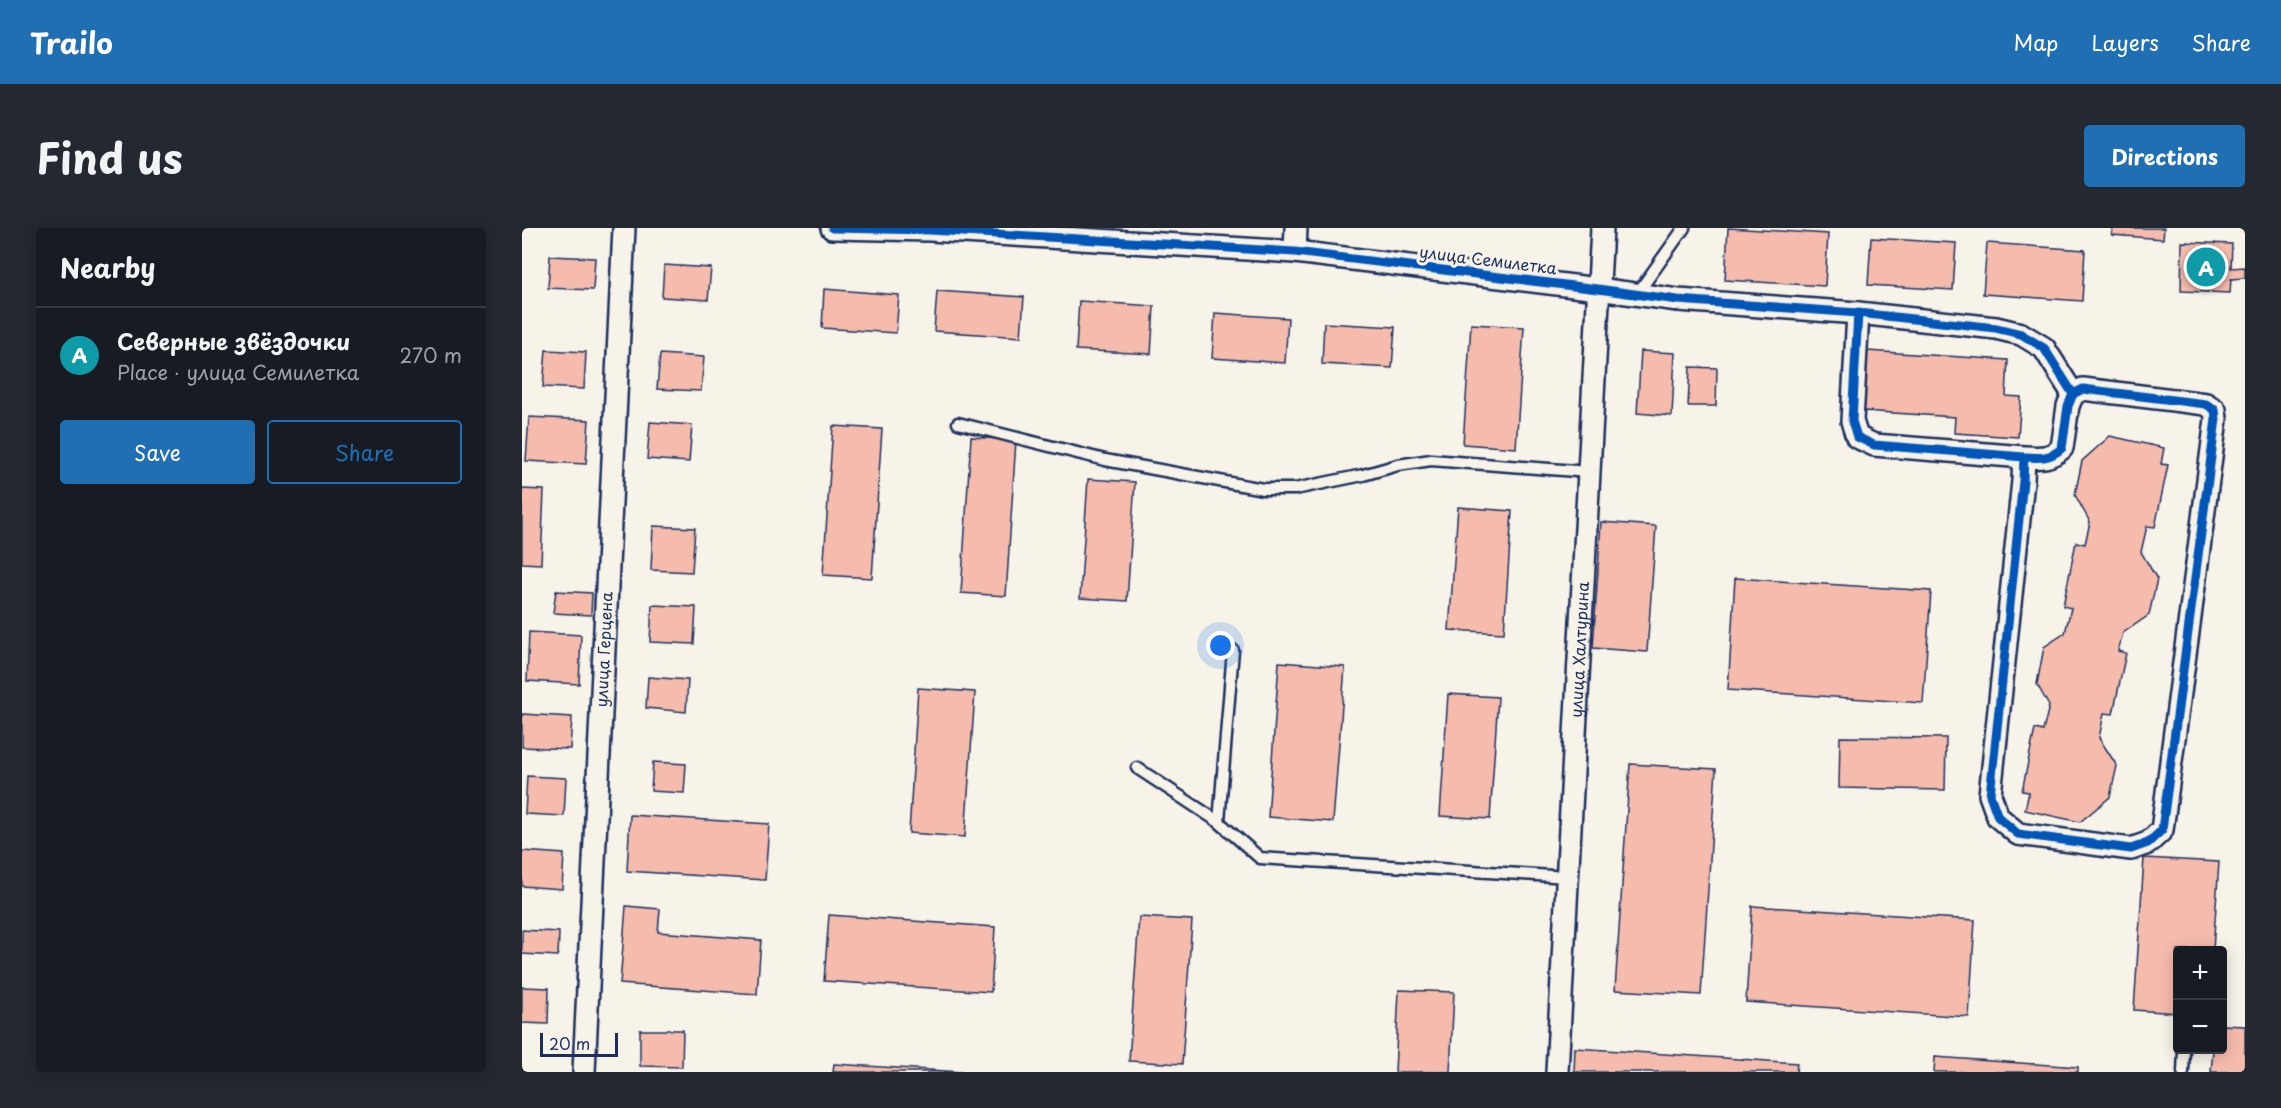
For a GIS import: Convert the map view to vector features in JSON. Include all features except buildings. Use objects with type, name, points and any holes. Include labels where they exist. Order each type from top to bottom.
[{"type":"street","name":"улица Герцена","points":[[584,1072],[624,228]]},
{"type":"street","name":"улица Семилетка","points":[[832,228],[930,229],[1295,252],[1678,300],[1858,313],[1996,328],[2021,334],[2044,348],[2073,394]]},
{"type":"street","points":[[1295,252],[1296,228]]},
{"type":"street","name":"улица Халтурина","points":[[1557,1072],[1602,228]]},
{"type":"street","points":[[1858,313],[1852,421],[1857,437],[1874,445],[2024,457],[2042,458],[2054,455],[2062,448],[2068,405],[2073,394],[2083,389],[2206,404],[2215,410],[2216,419],[2162,830],[2148,843],[2130,849],[2018,834],[1998,817],[1990,795],[2024,457]]},
{"type":"lane","points":[[1637,294],[1684,228]]},
{"type":"lane","points":[[958,423],[1105,460],[1263,489],[1295,489],[1398,465],[1431,460],[1589,472]]},
{"type":"lane","points":[[1219,822],[1233,650]]},
{"type":"lane","points":[[1137,768],[1219,822],[1260,858],[1568,877]]},
{"type":"lane","points":[[2183,1072],[2184,1054]]},
{"type":"cycle path","points":[[832,228],[930,230],[1295,252],[1678,300],[1858,313],[1996,328],[2021,334],[2044,348],[2073,394]]},
{"type":"cycle path","points":[[1858,313],[1852,421],[1857,437],[1874,445],[2024,457],[1990,795],[1998,817],[2018,834],[2131,849],[2148,843],[2162,830],[2216,419],[2215,410],[2206,404],[2083,389],[2073,394],[2068,406],[2062,448],[2044,457],[2024,457]]},
{"type":"place","name":"Северные звёздочки","points":[[2206,267]]}]
